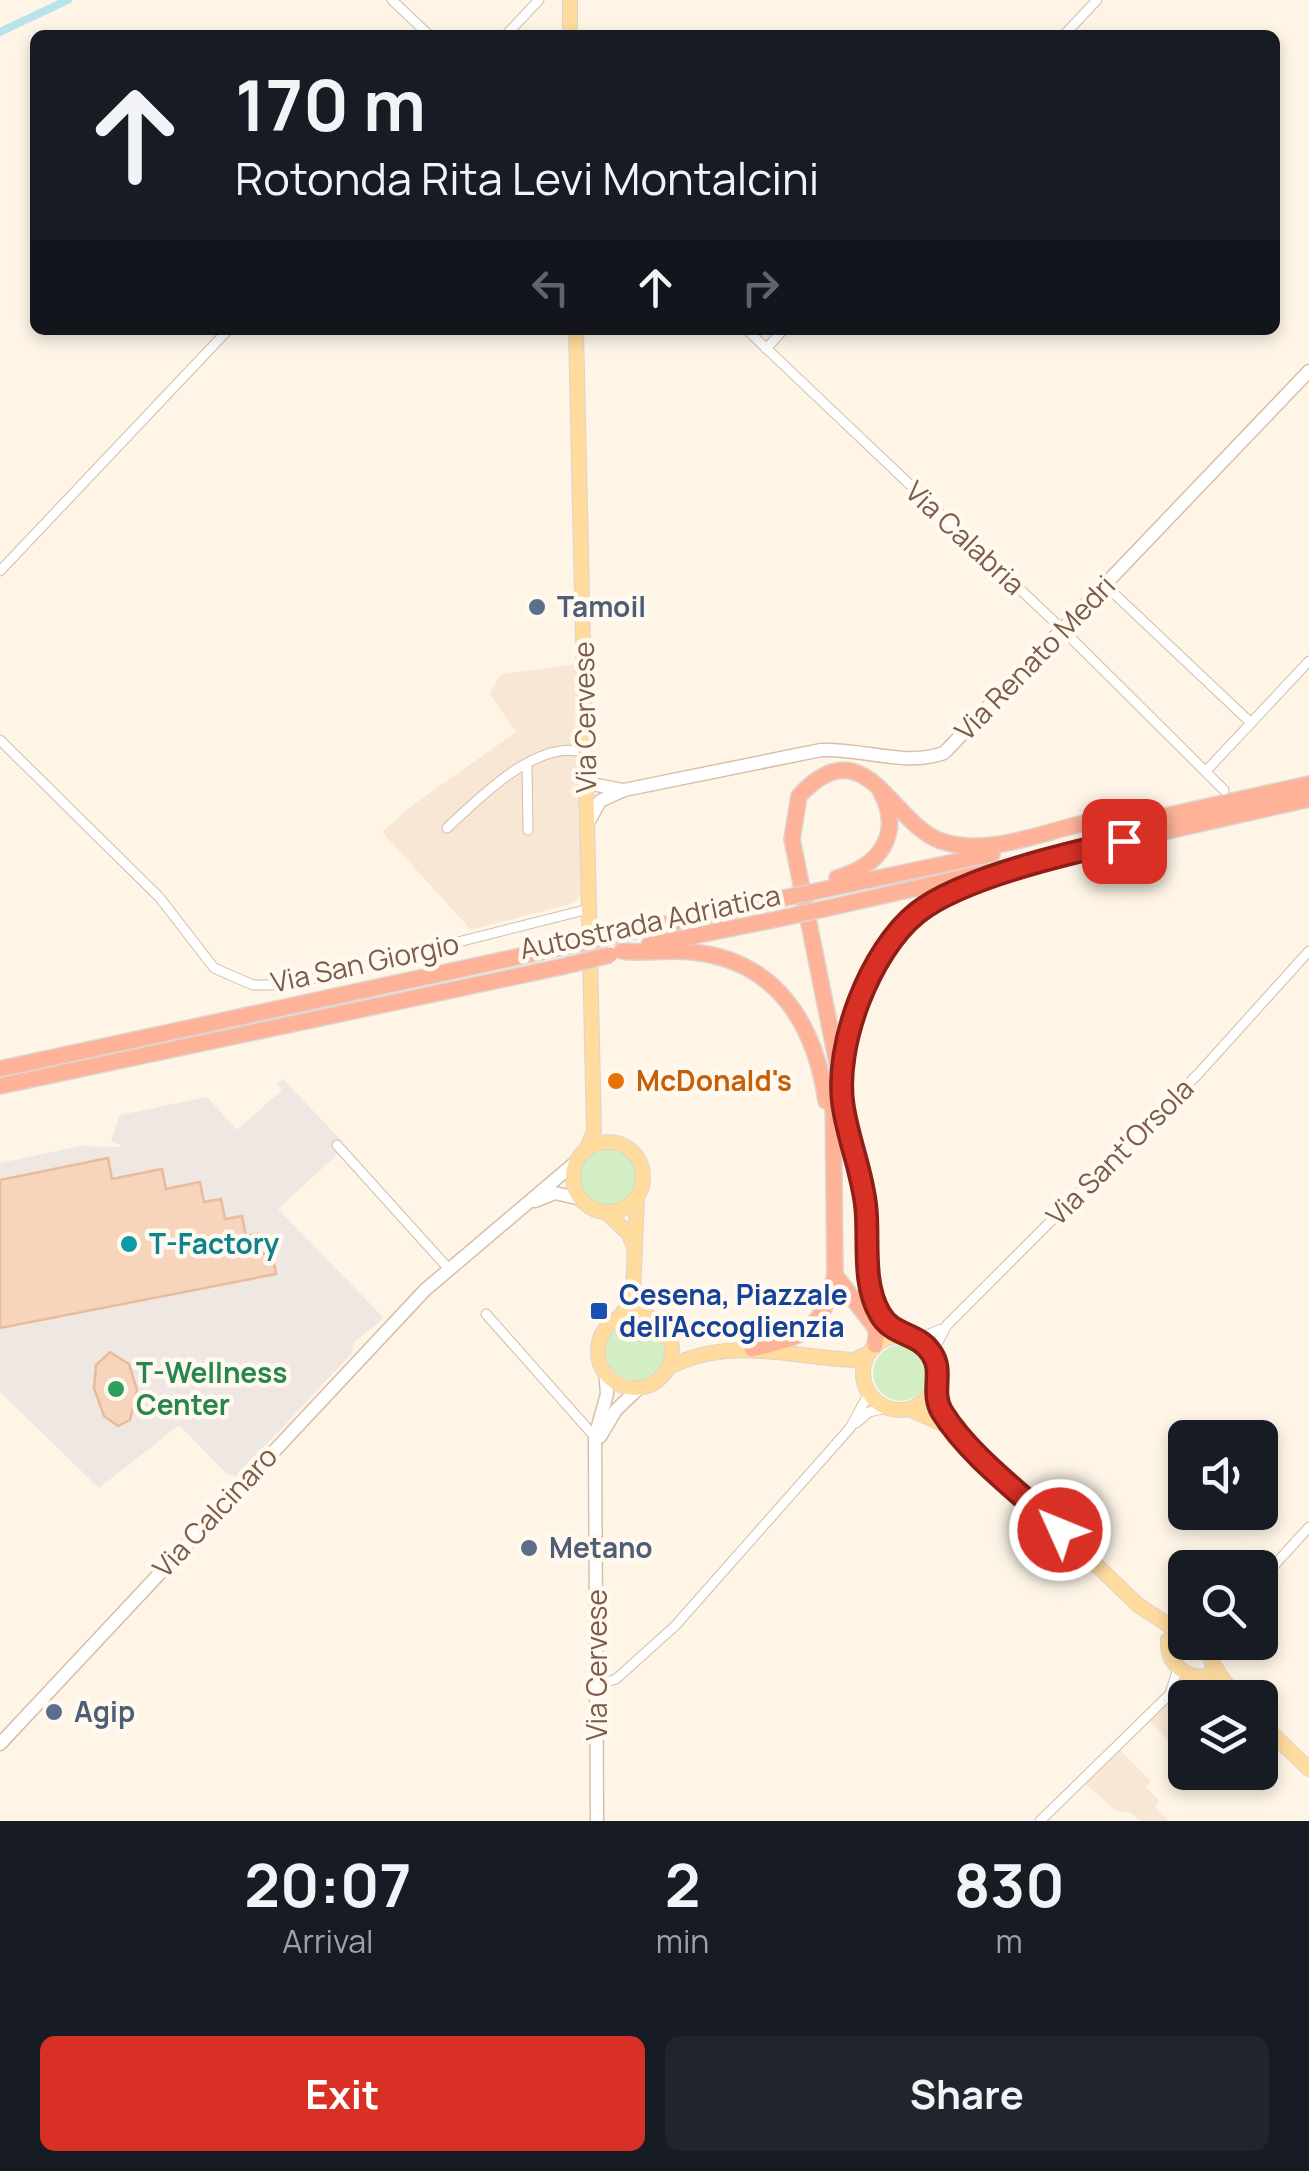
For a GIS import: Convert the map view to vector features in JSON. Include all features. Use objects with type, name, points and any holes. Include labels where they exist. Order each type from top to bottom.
[{"type":"highway","points":[[899,1335],[880,1316],[874,1301],[866,1207],[834,1066],[818,953],[792,824],[800,796],[826,775],[850,770],[877,784],[918,828],[937,840],[966,848],[1102,819],[1151,819]]},
{"type":"highway","points":[[825,885],[863,868],[884,848],[891,820],[877,784]]},
{"type":"highway","name":"Autostrada Adriatica","points":[[1263,802],[1309,784]]},
{"type":"highway","name":"Autostrada Adriatica","points":[[0,1069],[564,947],[825,885],[1220,804],[1309,799]]},
{"type":"highway","name":"Autostrada Adriatica","points":[[0,1086],[1058,856],[1220,804]]},
{"type":"highway","points":[[842,1101],[852,1026],[862,991],[894,934],[943,896],[1058,856]]},
{"type":"highway","points":[[616,953],[716,956],[741,964],[780,990],[798,1013],[821,1065],[830,1128]]},
{"type":"highway","points":[[752,1349],[788,1341],[810,1329],[825,1311],[835,1275],[830,1128],[834,1066]]},
{"type":"highway","points":[[835,1275],[877,1330],[871,1350]]},
{"type":"main road","points":[[570,0],[570,30]]},
{"type":"main road","name":"Via Cervese","points":[[576,335],[594,1130],[588,1149]]},
{"type":"main road","name":"Via Renato Medri","points":[[587,782],[624,790],[822,750],[851,749],[906,759],[926,759],[944,753],[1309,371]]},
{"type":"main road","points":[[588,824],[600,801],[624,790]]},
{"type":"main road","name":"Via Cervese","points":[[593,1105],[615,1142]]},
{"type":"main road","points":[[639,1388],[620,1384],[604,1371],[600,1341],[633,1296],[637,1262],[638,1196],[643,1178],[638,1159],[615,1142],[588,1149],[577,1161],[573,1181],[580,1200],[606,1212],[629,1234],[637,1262],[642,1296],[653,1318],[670,1336],[714,1350],[752,1349],[854,1360],[899,1335],[917,1339],[932,1353],[937,1370],[934,1387],[941,1410],[956,1431],[1138,1604],[1168,1624]]},
{"type":"main road","name":"Via Calcinaro","points":[[0,1744],[448,1268],[577,1161]]},
{"type":"main road","name":"Via Calcinaro","points":[[524,1206],[555,1193],[580,1200]]},
{"type":"main road","points":[[606,1212],[624,1209],[638,1196]]},
{"type":"main road","points":[[619,1318],[642,1314],[653,1318]]},
{"type":"main road","points":[[596,1443],[608,1420],[639,1388],[662,1377],[669,1367],[670,1336]]},
{"type":"main road","points":[[669,1367],[714,1350]]},
{"type":"main road","points":[[866,1386],[871,1350]]},
{"type":"main road","points":[[828,1356],[887,1408],[908,1409],[956,1431]]},
{"type":"main road","name":"Via Cervese","points":[[597,1821],[596,1443],[598,1415],[607,1394],[604,1371]]},
{"type":"main road","points":[[908,1409],[920,1404],[934,1387]]},
{"type":"main road","points":[[1138,1604],[1167,1644],[1178,1668],[1203,1673],[1212,1680]]},
{"type":"main road","points":[[1203,1673],[1205,1660]]},
{"type":"main road","points":[[1278,1739],[1309,1769]]},
{"type":"street","points":[[392,0],[424,30]]},
{"type":"street","points":[[511,30],[540,0]]},
{"type":"street","points":[[1069,30],[1096,0]]},
{"type":"street","points":[[0,571],[223,335]]},
{"type":"street","name":"Via Calabria","points":[[752,335],[1207,770],[1220,804]]},
{"type":"street","points":[[766,348],[779,335]]},
{"type":"street","points":[[1104,585],[1250,722]]},
{"type":"street","points":[[1207,770],[1309,662]]},
{"type":"street","name":"Via San Giorgio","points":[[0,740],[160,898],[208,962],[244,983],[288,985],[589,909]]},
{"type":"street","points":[[447,828],[490,786],[527,765],[556,750],[586,753]]},
{"type":"street","points":[[527,765],[528,830]]},
{"type":"street","name":"Via Sant'Orsola","points":[[932,1353],[947,1325],[1200,1073],[1309,951]]},
{"type":"street","points":[[336,1145],[448,1268]]},
{"type":"street","points":[[486,1314],[581,1417],[596,1443]]},
{"type":"street","points":[[917,1339],[947,1325]]},
{"type":"street","points":[[850,1428],[866,1386]]},
{"type":"street","points":[[597,1685],[616,1678],[675,1626],[850,1428],[869,1412],[887,1408]]},
{"type":"street","points":[[581,1417],[598,1415]]},
{"type":"street","points":[[1278,1561],[1309,1527]]},
{"type":"street","points":[[1174,1680],[1178,1668]]},
{"type":"street","points":[[1192,1680],[1203,1673]]},
{"type":"street","points":[[1040,1821],[1168,1696]]},
{"type":"shaded area","points":[[577,664],[581,894],[574,903],[471,930],[382,832],[410,807],[516,732],[489,693],[502,674]]},
{"type":"shaded area","points":[[283,1079],[342,1141],[336,1147],[340,1152],[278,1209],[384,1318],[353,1343],[352,1353],[236,1477],[226,1473],[179,1425],[99,1488],[0,1392],[0,1163],[81,1146],[123,1147],[111,1141],[120,1115],[207,1097],[237,1130],[282,1090],[277,1084]]},
{"type":"shaded area","points":[[1168,1701],[1168,1739],[1148,1720]]},
{"type":"shaded area","points":[[1119,1749],[1151,1781],[1146,1787],[1159,1801],[1155,1807],[1170,1821],[1140,1821],[1129,1812],[1117,1811],[1084,1783]]},
{"type":"green space","points":[[608,1149],[628,1157],[636,1177],[628,1197],[608,1205],[588,1197],[580,1177],[588,1157]]},
{"type":"green space","points":[[636,1320],[657,1329],[666,1350],[657,1371],[636,1380],[615,1371],[606,1350],[615,1329]]},
{"type":"green space","points":[[901,1345],[921,1353],[929,1373],[921,1393],[901,1401],[881,1393],[873,1373],[881,1353]]},
{"type":"building","name":"T-Factory","points":[[108,1158],[112,1179],[162,1169],[166,1189],[200,1182],[204,1202],[221,1199],[225,1219],[242,1216],[246,1236],[257,1234],[261,1254],[272,1252],[276,1274],[0,1328],[0,1180]]},
{"type":"building","name":"T-Wellness Center","points":[[110,1352],[129,1364],[137,1390],[130,1420],[118,1426],[104,1416],[94,1388],[96,1365]]},
{"type":"waterway","points":[[0,32],[68,0]]},
{"type":"place","name":"Tamoil","points":[[537,607]]},
{"type":"place","name":"McDonald's","points":[[616,1081]]},
{"type":"place","name":"T-Factory","points":[[129,1244]]},
{"type":"place","name":"Cesena, Piazzale dell'Accoglienzia","points":[[599,1311]]},
{"type":"place","name":"T-Wellness Center","points":[[116,1389]]},
{"type":"place","name":"Metano","points":[[529,1548]]},
{"type":"place","name":"Agip","points":[[54,1712]]},
{"type":"route","points":[[1060,1530],[956,1431],[936,1399],[936,1361],[926,1345],[899,1335],[880,1316],[868,1270],[866,1207],[842,1101],[846,1055],[862,991],[876,962],[894,934],[917,913],[971,884],[1058,856],[1124,841]]}]
